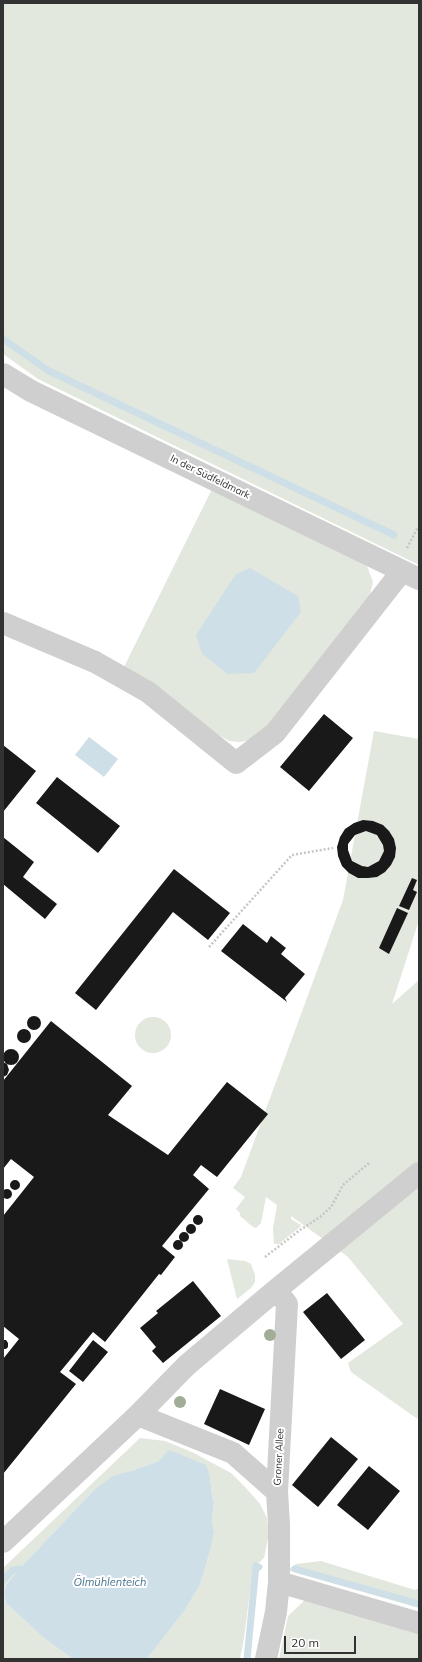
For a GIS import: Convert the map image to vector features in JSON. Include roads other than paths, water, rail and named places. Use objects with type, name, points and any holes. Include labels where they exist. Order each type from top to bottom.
[{"type":"street","name":"In der Südfeldmark","points":[[3,374],[31,391],[411,575]]},
{"type":"street","points":[[3,623],[95,662],[148,692],[236,763],[275,733],[411,575]]},
{"type":"street","points":[[3,1542],[138,1415],[187,1366],[276,1290],[419,1173]]},
{"type":"street","name":"Groner Allee","points":[[276,1290],[287,1304],[277,1492]]},
{"type":"street","name":"Groner Allee","points":[[138,1415],[233,1454],[277,1492]]},
{"type":"street","points":[[266,1659],[276,1612],[279,1582],[279,1524],[277,1492]]},
{"type":"street","points":[[279,1582],[419,1623]]},
{"type":"water","points":[[250,568],[298,596],[301,612],[254,673],[228,674],[202,654],[196,635],[236,574]]},
{"type":"water","points":[[89,737],[118,759],[104,777],[75,755]]},
{"type":"water","name":"Ölmühlenteich","points":[[169,1450],[206,1465],[210,1477],[214,1503],[212,1519],[214,1532],[200,1585],[185,1610],[147,1659],[73,1659],[45,1639],[6,1603],[4,1592],[7,1584],[19,1569],[94,1490],[113,1476],[159,1461]]},
{"type":"waterway","points":[[3,339],[49,371],[394,535]]},
{"type":"waterway","points":[[247,1659],[256,1566],[259,1567]]},
{"type":"waterway","points":[[3,1580],[13,1570],[19,1569]]},
{"type":"waterway","points":[[295,1569],[419,1604]]}]
